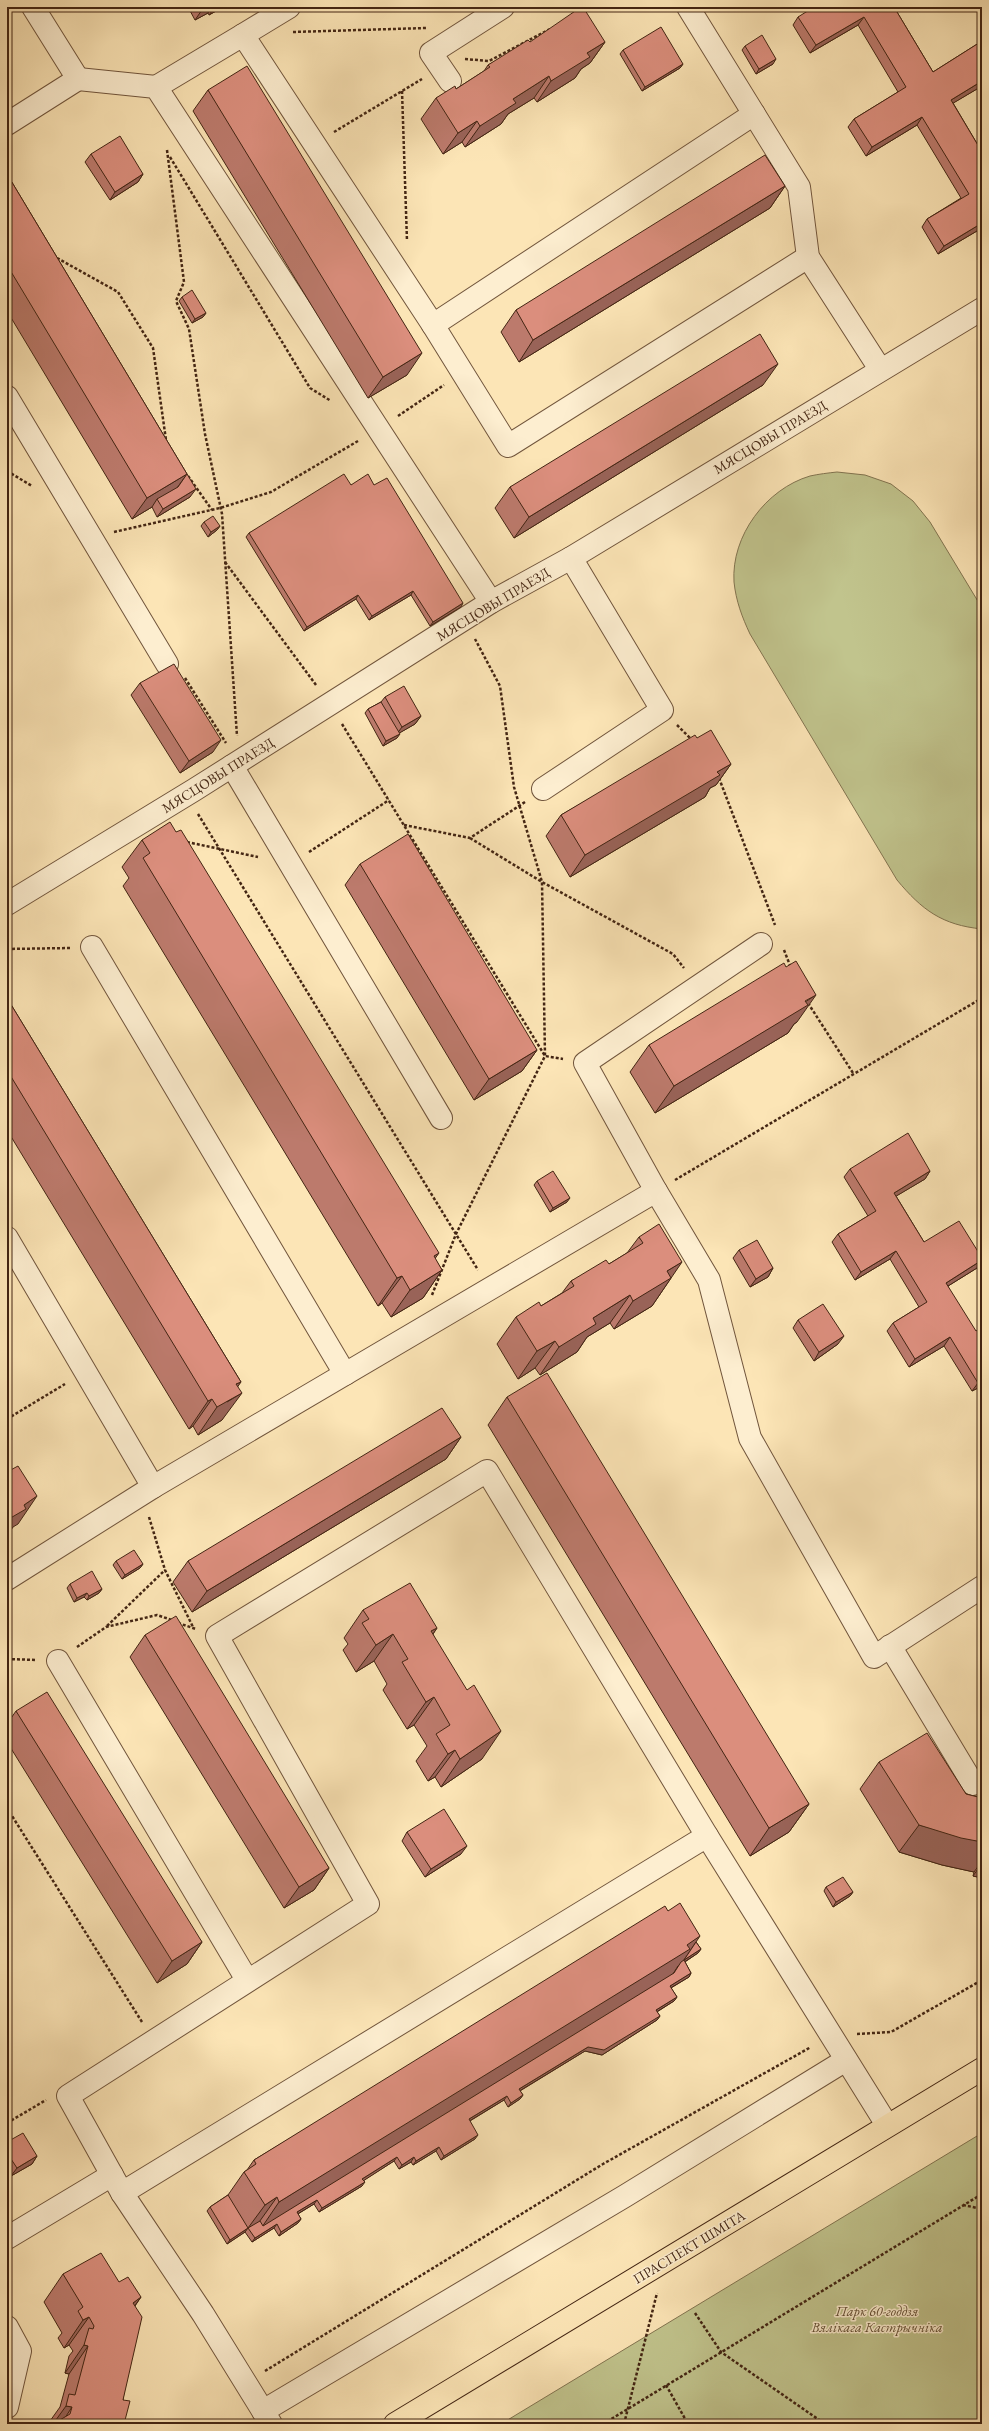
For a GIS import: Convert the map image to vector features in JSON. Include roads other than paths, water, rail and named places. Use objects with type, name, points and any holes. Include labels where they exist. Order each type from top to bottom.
[{"type":"main road","name":"ПРАСПЕКТ ШМІТА","points":[[395,2424],[887,2125],[982,2069]]},
{"type":"street","points":[[33,7],[78,79]]},
{"type":"street","points":[[7,124],[78,79],[156,87],[289,7]]},
{"type":"street","points":[[450,81],[431,53],[503,7]]},
{"type":"street","points":[[688,7],[799,187],[808,258],[880,369]]},
{"type":"street","points":[[243,35],[432,325],[508,446],[808,258]]},
{"type":"street","points":[[156,87],[491,602]]},
{"type":"street","points":[[432,325],[754,114]]},
{"type":"street","name":"МЯСЦОВЫ ПРАЕЗД","points":[[7,904],[187,795],[491,602],[571,558],[880,369],[982,309]]},
{"type":"street","points":[[7,397],[167,664]]},
{"type":"street","points":[[543,789],[662,710],[571,558]]},
{"type":"street","points":[[235,764],[290,864],[441,1118]]},
{"type":"street","points":[[769,938],[585,1063],[656,1191],[709,1280],[750,1438],[874,1657],[890,1646],[979,1596]]},
{"type":"street","points":[[92,947],[345,1374]]},
{"type":"street","points":[[7,1580],[147,1491],[656,1191]]},
{"type":"street","points":[[7,1238],[86,1372],[147,1491]]},
{"type":"street","points":[[846,2060],[267,2418],[246,2383],[117,2184],[68,2096],[247,1980],[368,1904],[217,1636],[487,1471],[707,1836],[887,2125]]},
{"type":"street","points":[[890,1646],[973,1784],[982,1779]]},
{"type":"street","points":[[58,1661],[247,1980]]},
{"type":"street","points":[[7,2238],[117,2184],[707,1836]]},
{"type":"street","points":[[7,2327],[20,2351],[7,2407]]},
{"type":"park label","name":"Парк 60-годдзя Вялікага Кастрычніка","points":[[877,2320]]}]
